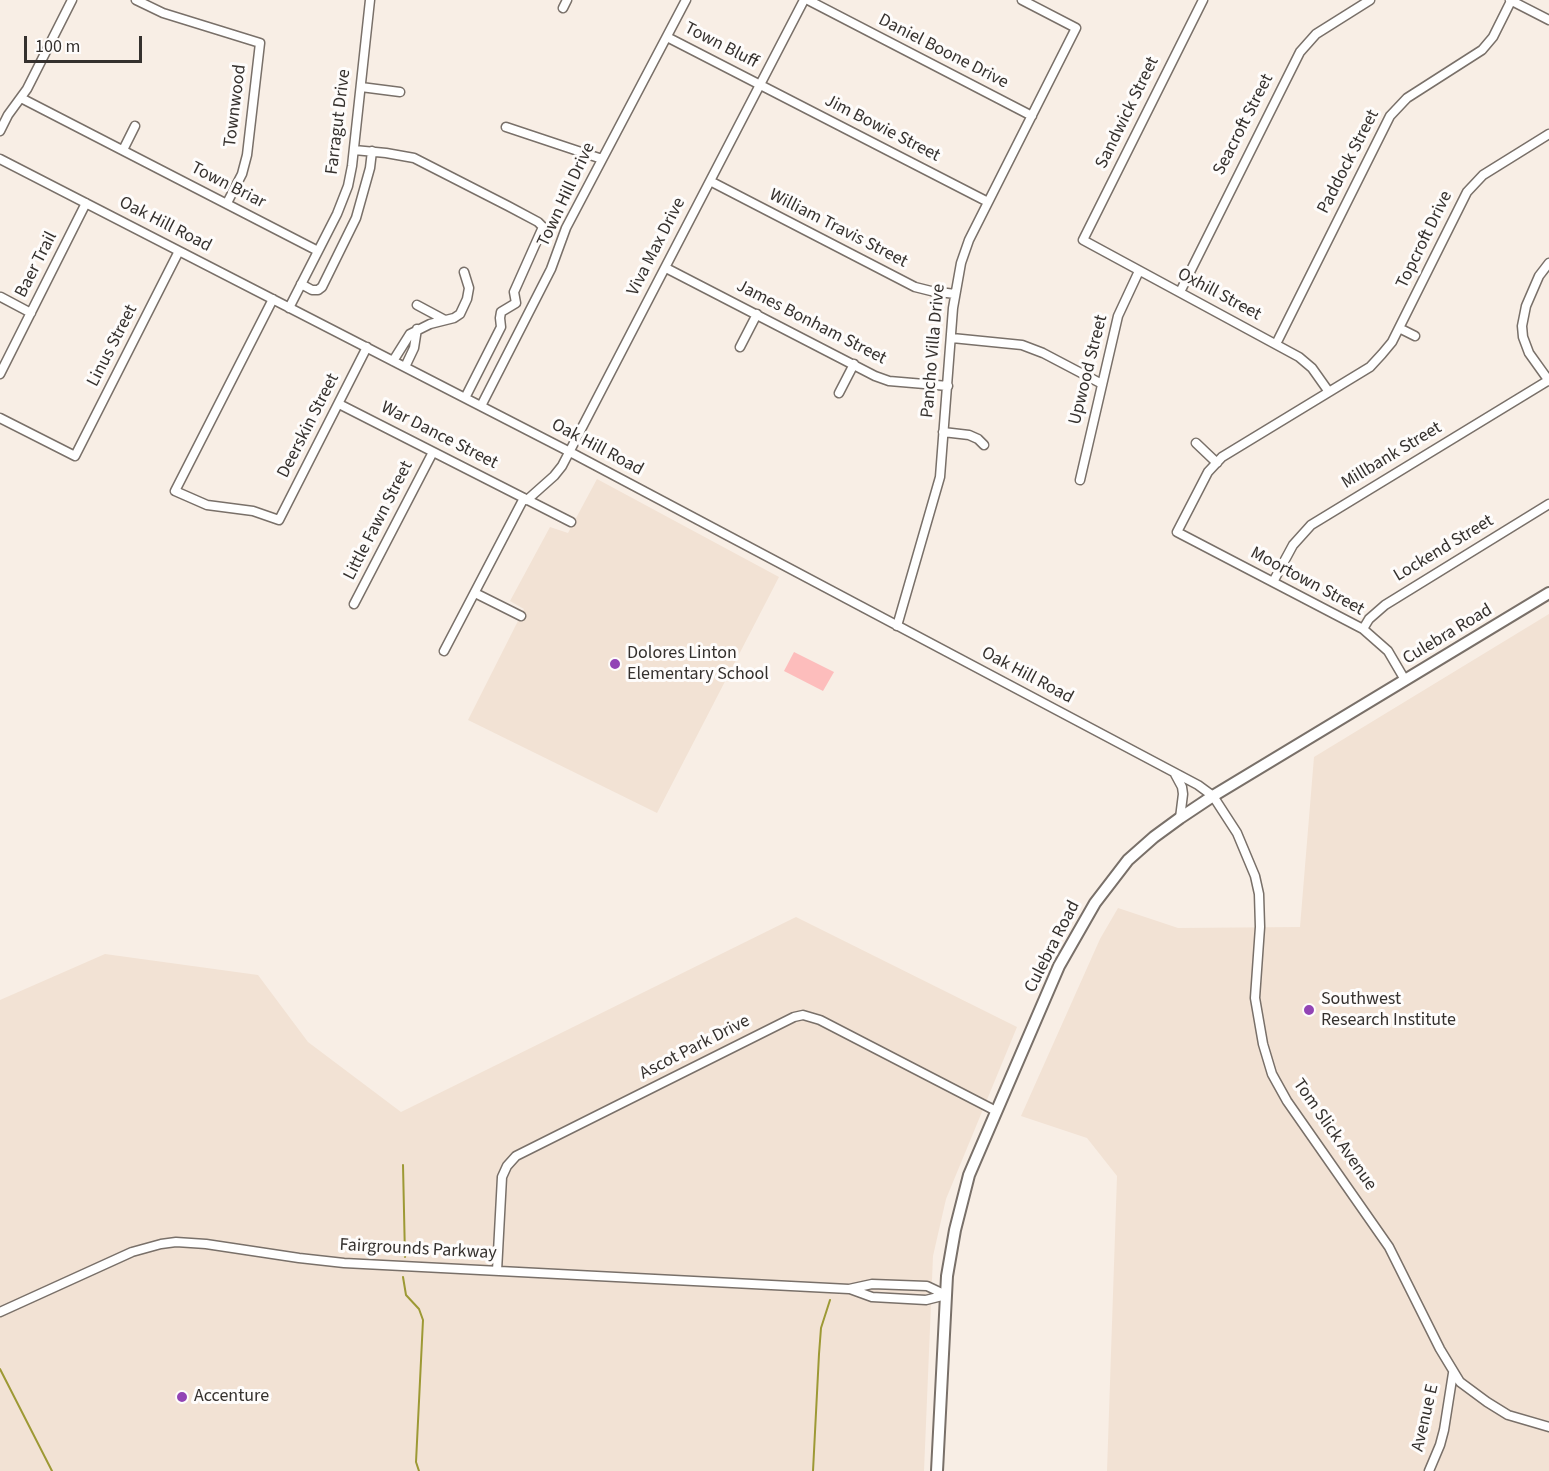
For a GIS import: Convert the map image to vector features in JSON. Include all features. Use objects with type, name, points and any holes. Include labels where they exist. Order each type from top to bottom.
[{"type":"main road","name":"Culebra Road","points":[[937,1471],[946,1295],[953,1241],[969,1175],[1059,966],[1080,925],[1124,865],[1154,837],[1180,818],[1549,592]]},
{"type":"street","points":[[0,131],[8,115],[21,98],[72,0]]},
{"type":"street","name":"Townwood","points":[[136,0],[163,13],[260,43],[247,155],[242,174],[226,203]]},
{"type":"street","name":"Farragut Drive","points":[[290,308],[337,214],[348,186],[370,0]]},
{"type":"street","name":"Town Hill Drive","points":[[481,406],[551,269],[566,228],[686,0]]},
{"type":"street","name":"Viva Max Drive","points":[[444,651],[526,499],[555,476],[570,452],[806,0]]},
{"type":"street","name":"Daniel Boone Drive","points":[[806,0],[1032,116]]},
{"type":"street","name":"Pancho Villa Drive","points":[[897,626],[938,485],[955,294],[961,263],[969,240],[1076,28],[1022,0]]},
{"type":"street","name":"Sandwick Street","points":[[1083,240],[1203,0]]},
{"type":"street","name":"Seacroft Street","points":[[1180,292],[1300,51],[1316,34],[1370,0]]},
{"type":"street","points":[[1510,0],[1549,20]]},
{"type":"street","name":"Paddock Street","points":[[1276,344],[1390,116],[1407,98],[1482,50],[1493,37],[1510,0]]},
{"type":"street","name":"Town Bluff","points":[[667,37],[760,85]]},
{"type":"street","name":"Jim Bowie Street","points":[[760,85],[988,202]]},
{"type":"street","points":[[361,87],[400,92]]},
{"type":"street","name":"Town Briar","points":[[21,98],[318,250]]},
{"type":"street","points":[[123,150],[135,126]]},
{"type":"street","points":[[506,127],[602,159]]},
{"type":"street","name":"Topcroft Drive","points":[[1177,532],[1208,472],[1228,453],[1370,367],[1392,342],[1467,192],[1483,175],[1549,134]]},
{"type":"street","points":[[354,150],[414,158],[538,222],[543,227],[514,292],[516,303],[501,312],[501,327],[465,398]]},
{"type":"street","points":[[301,284],[312,290],[322,287],[356,218],[370,168],[372,151]]},
{"type":"street","name":"Oak Hill Road","points":[[0,159],[570,452],[1213,796]]},
{"type":"street","name":"William Travis Street","points":[[711,181],[915,286],[955,294]]},
{"type":"street","name":"Baer Trail","points":[[0,374],[86,203]]},
{"type":"street","name":"Oxhill Street","points":[[1083,240],[1299,357],[1312,368],[1329,392]]},
{"type":"street","name":"Linus Street","points":[[0,418],[75,456],[180,251]]},
{"type":"street","points":[[1549,262],[1539,276],[1526,306],[1522,326],[1529,353],[1549,380]]},
{"type":"street","name":"James Bonham Street","points":[[666,268],[889,381],[948,386]]},
{"type":"street","name":"Upwood Street","points":[[1080,480],[1122,305],[1139,271]]},
{"type":"street","points":[[393,361],[406,340],[417,329],[454,318],[460,314],[469,288],[464,272]]},
{"type":"street","points":[[1,297],[31,313]]},
{"type":"street","name":"Deerskin Street","points":[[273,299],[175,491],[207,505],[253,512],[279,520],[367,347]]},
{"type":"street","points":[[417,305],[445,321]]},
{"type":"street","points":[[740,347],[757,314]]},
{"type":"street","points":[[1399,328],[1415,336]]},
{"type":"street","points":[[405,367],[414,348],[417,329]]},
{"type":"street","points":[[952,338],[1022,345],[1043,353],[1102,384]]},
{"type":"street","points":[[840,393],[854,364]]},
{"type":"street","name":"Millbank Street","points":[[1274,582],[1293,545],[1311,525],[1549,380]]},
{"type":"street","name":"War Dance Street","points":[[339,404],[571,522]]},
{"type":"street","points":[[943,432],[969,435],[984,445]]},
{"type":"street","points":[[1196,444],[1217,463]]},
{"type":"street","name":"Little Fawn Street","points":[[354,604],[433,452]]},
{"type":"street","name":"Lockend Street","points":[[1363,629],[1369,619],[1385,605],[1549,504]]},
{"type":"street","name":"Moortown Street","points":[[1177,532],[1363,629],[1389,651],[1405,680]]},
{"type":"street","points":[[475,592],[521,616]]},
{"type":"street","points":[[1175,774],[1183,794],[1180,818]]},
{"type":"street","name":"Tom Slick Avenue","points":[[1213,796],[1237,833],[1255,876],[1259,894],[1260,927],[1255,998],[1263,1044],[1272,1074],[1287,1101],[1363,1206],[1389,1247],[1454,1373],[1465,1386],[1499,1410],[1526,1422],[1549,1427]]},
{"type":"street","name":"Ascot Park Drive","points":[[497,1271],[502,1177],[507,1166],[516,1156],[794,1017],[809,1016],[820,1020],[996,1111]]},
{"type":"street","name":"Fairgrounds Parkway","points":[[0,1312],[132,1252],[176,1242],[344,1263],[849,1289],[872,1284],[927,1286],[946,1295]]},
{"type":"street","name":"Fairgrounds Parkway","points":[[849,1289],[872,1297],[926,1300],[946,1295]]},
{"type":"street","name":"Avenue E","points":[[1429,1471],[1440,1445],[1454,1373]]},
{"type":"shaded area","name":"Dolores Linton Elementary School","points":[[597,479],[779,577],[657,813],[468,720],[524,609],[510,601],[550,527],[568,533]]},
{"type":"shaded area","name":"Southwest Research Institute","points":[[1549,614],[1549,1471],[1107,1471],[1117,1176],[1087,1138],[1021,1116],[1100,939],[1118,908],[1178,928],[1300,927],[1314,757]]},
{"type":"shaded area","points":[[794,652],[834,672],[823,691],[784,671]]},
{"type":"shaded area","points":[[796,917],[1017,1027],[946,1199],[933,1256],[924,1471],[0,1471],[0,1000],[105,954],[258,975],[308,1042],[401,1112]]},
{"type":"waterway","points":[[403,1165],[405,1257]]},
{"type":"waterway","points":[[403,1277],[406,1295],[419,1309],[423,1320],[416,1462],[419,1471]]},
{"type":"waterway","points":[[813,1471],[821,1328],[830,1300]]},
{"type":"waterway","points":[[0,1369],[52,1471]]},
{"type":"place","name":"Dolores Linton Elementary School","points":[[615,664]]},
{"type":"place","name":"Southwest Research Institute","points":[[1309,1010]]},
{"type":"place","name":"Accenture","points":[[182,1397]]}]
